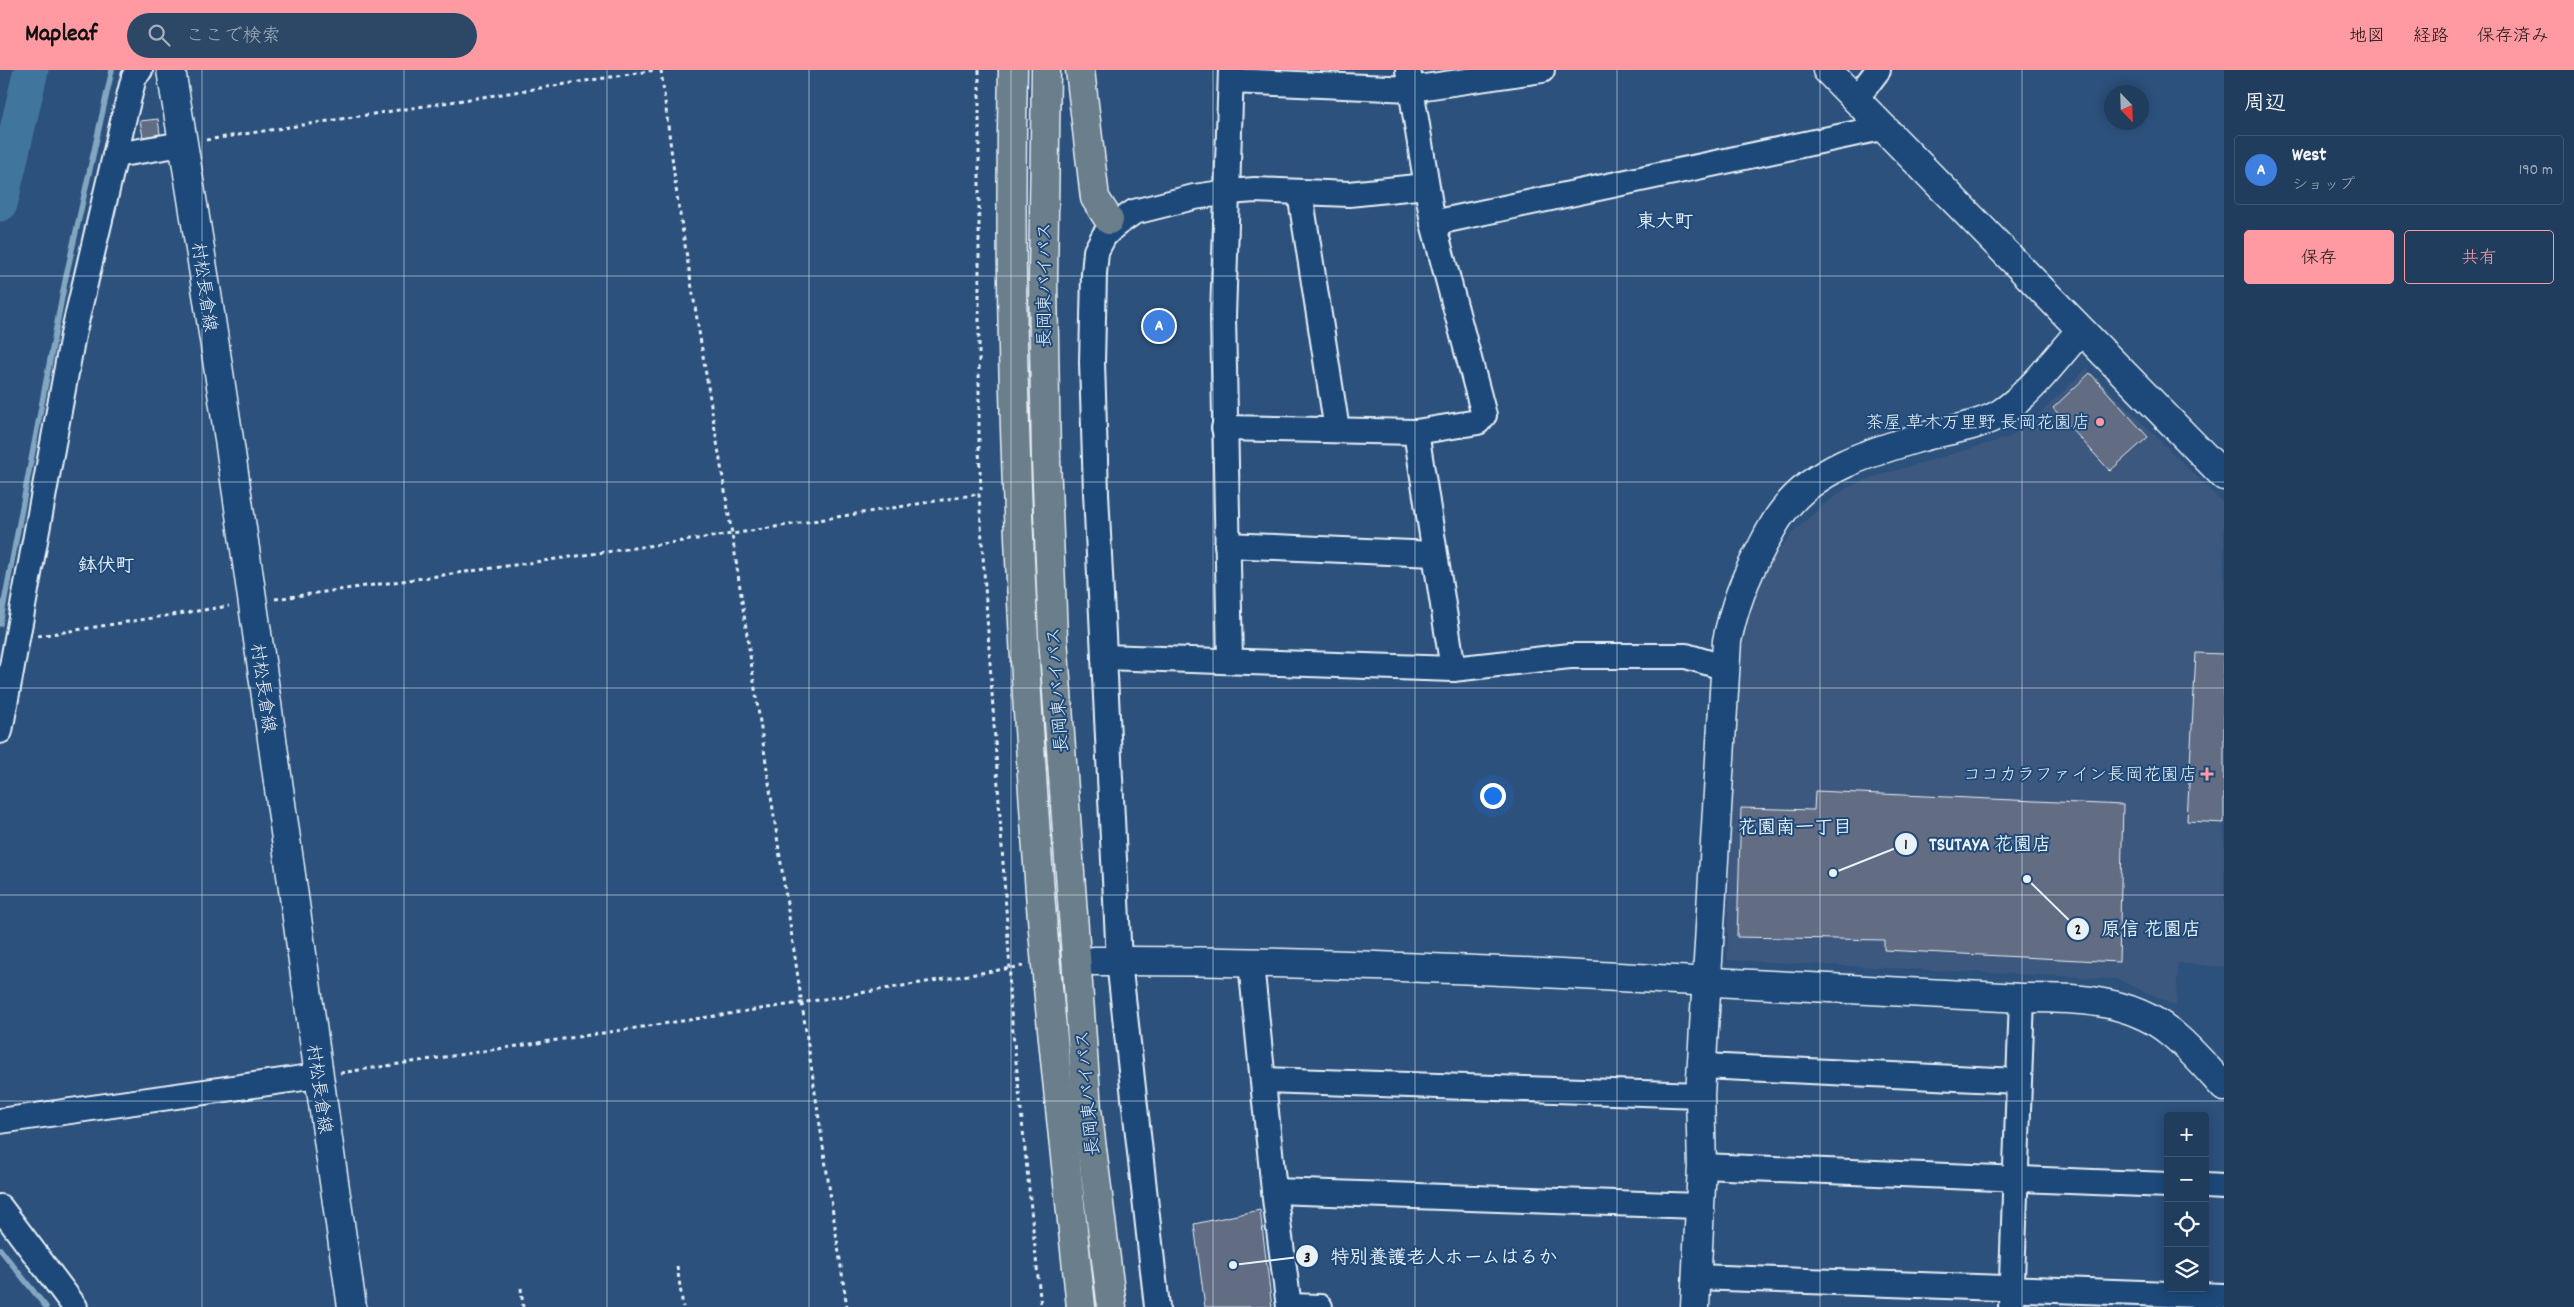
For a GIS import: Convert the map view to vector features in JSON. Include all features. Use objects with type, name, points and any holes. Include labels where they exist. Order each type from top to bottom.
[{"type":"highway","name":"長岡東バイパス","points":[[1013,70],[1012,313],[1024,646],[1040,892],[1081,1307]]},
{"type":"highway","name":"長岡東バイパス","points":[[1046,70],[1043,281],[1046,460],[1053,637],[1087,1109],[1112,1307]]},
{"type":"highway","points":[[1080,70],[1095,198],[1112,222]]},
{"type":"street","points":[[0,731],[73,335],[134,77],[140,70]]},
{"type":"street","name":"村松長倉線","points":[[171,70],[251,602],[317,1076],[352,1307]]},
{"type":"street","points":[[1230,661],[1224,428],[1224,292],[1229,192],[1231,76],[1410,80],[1542,70]]},
{"type":"street","points":[[1826,70],[2224,476]]},
{"type":"street","points":[[1856,100],[1878,70]]},
{"type":"street","points":[[1224,428],[1416,432],[1478,422],[1484,415],[1433,223],[1410,80]]},
{"type":"street","points":[[1433,223],[1881,128]]},
{"type":"street","points":[[115,155],[183,144]]},
{"type":"street","points":[[1157,1307],[1107,961],[1104,658],[1094,427],[1094,274],[1096,251],[1112,222],[1134,212],[1194,198],[1255,190],[1349,194],[1426,186]]},
{"type":"street","points":[[1300,193],[1337,430]]},
{"type":"street","points":[[1695,1307],[1698,1206],[1702,1166],[1700,1095],[1727,641],[1741,588],[1773,525],[1798,494],[1839,466],[1860,457],[1947,429],[1981,422],[2001,413],[2029,388],[2080,331]]},
{"type":"street","points":[[1416,432],[1453,669]]},
{"type":"street","points":[[1227,545],[1434,554]]},
{"type":"street","points":[[1104,658],[1453,669],[1570,656],[1686,656],[1726,668]]},
{"type":"street","points":[[1107,961],[1251,963],[1706,980],[2022,998],[2073,998],[2114,1004],[2141,1015],[2168,1031],[2224,1087]]},
{"type":"street","points":[[1251,963],[1274,1191],[1289,1307],[1320,1307]]},
{"type":"street","points":[[2011,1298],[2022,998]]},
{"type":"street","points":[[1703,1066],[2018,1081]]},
{"type":"street","points":[[0,1122],[317,1076]]},
{"type":"street","points":[[1263,1080],[1700,1095]]},
{"type":"street","points":[[1702,1166],[2164,1185]]},
{"type":"street","points":[[2209,1186],[2224,1187]]},
{"type":"street","points":[[1274,1191],[1698,1206]]},
{"type":"street","points":[[0,1207],[75,1307]]},
{"type":"street","points":[[1696,1277],[2011,1298],[2224,1296]]},
{"type":"path","points":[[183,144],[656,70]]},
{"type":"path","points":[[661,70],[686,260],[732,534],[800,1003],[847,1307]]},
{"type":"path","points":[[979,70],[979,450],[982,489],[979,494],[1010,970],[1009,993],[1041,1307]]},
{"type":"path","points":[[16,639],[251,602],[732,534],[979,494]]},
{"type":"path","points":[[317,1076],[800,1003],[1010,970],[1026,965]]},
{"type":"path","points":[[677,1266],[683,1307]]},
{"type":"path","points":[[521,1288],[523,1307]]},
{"type":"shaded area","points":[[2087,368],[2224,504],[2224,967],[2178,963],[2176,1006],[2117,979],[1727,960],[1731,837],[1744,627],[1755,592],[1774,557],[1793,532],[1822,506],[1847,488],[1870,478],[2010,437],[2031,422]]},
{"type":"building","points":[[158,119],[160,134],[143,137],[140,121]]},
{"type":"building","name":"茶屋 草木万里野 長岡花園店","points":[[2090,373],[2148,437],[2110,471],[2053,408]]},
{"type":"building","points":[[2196,653],[2224,654],[2224,823],[2187,821]]},
{"type":"building","points":[[1815,791],[2123,805],[2119,962],[1884,950],[1884,940],[1737,937],[1741,808],[1814,810]]},
{"type":"building","points":[[1260,1210],[1272,1307],[1205,1307],[1194,1224]]},
{"type":"waterway","points":[[0,204],[31,70]]},
{"type":"waterway","points":[[0,624],[65,281],[112,70]]},
{"type":"waterway","points":[[0,1249],[46,1307]]},
{"type":"place","name":"West","points":[[1159,326]]},
{"type":"place","name":"茶屋 草木万里野 長岡花園店","points":[[2100,422]]},
{"type":"place","name":"ココカラファイン長岡花園店","points":[[2207,774]]},
{"type":"place","name":"TSUTAYA 花園店","points":[[1833,873]]},
{"type":"place","name":"原信 花園店","points":[[2027,879]]},
{"type":"place","name":"特別養護老人ホームはるか","points":[[1233,1265]]},
{"type":"district","name":"東大町","points":[[1665,220]]},
{"type":"district","name":"鉢伏町","points":[[106,564]]},
{"type":"district","name":"花園南一丁目","points":[[1795,826]]}]
